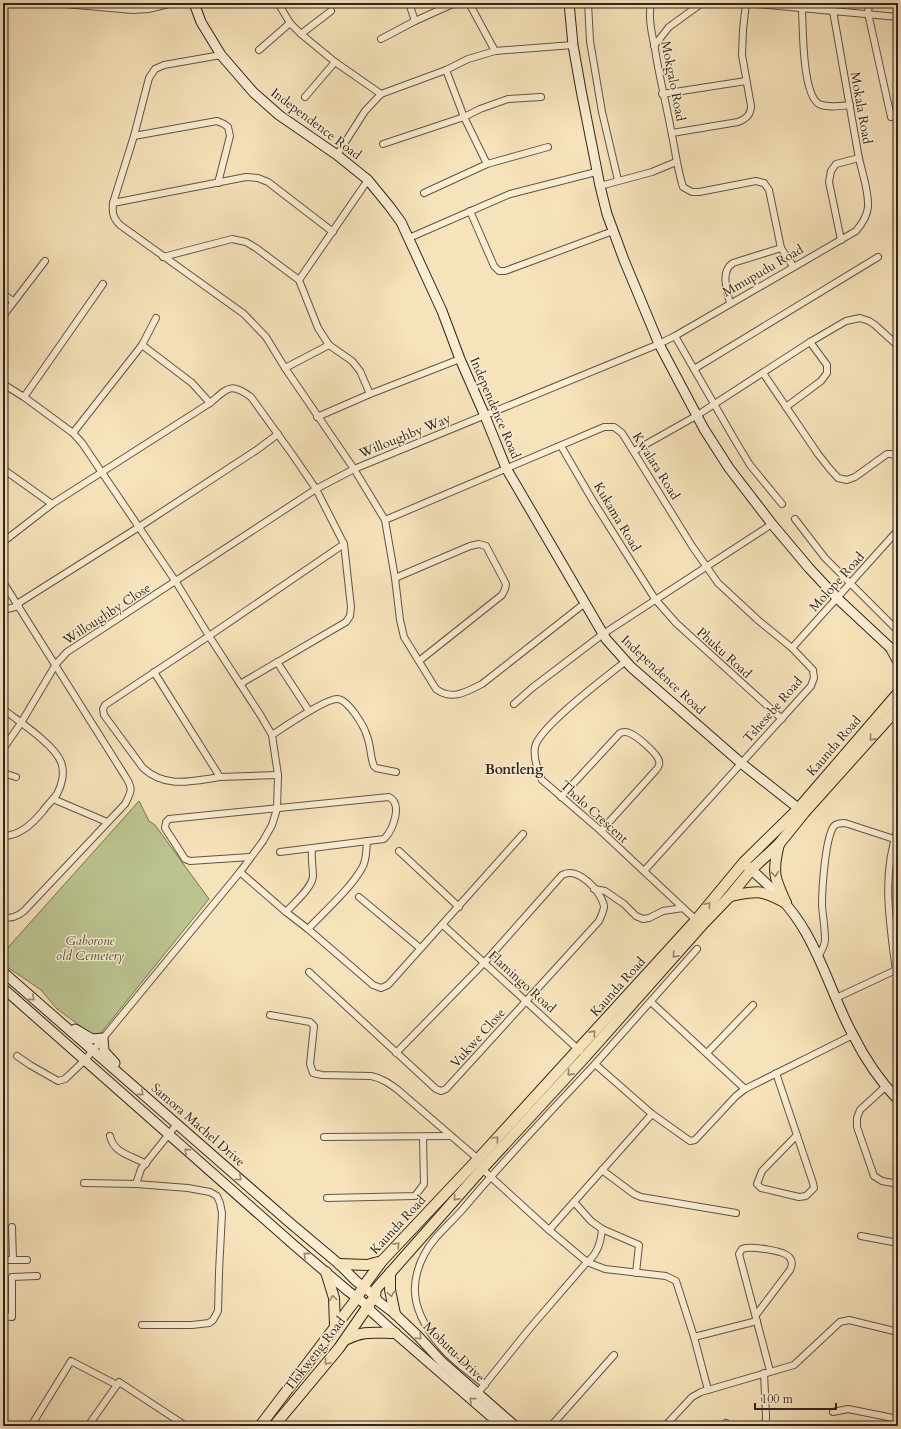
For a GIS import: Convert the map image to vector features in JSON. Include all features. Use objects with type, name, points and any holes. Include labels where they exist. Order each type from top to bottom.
[{"type":"main road","points":[[895,653],[898,661]]},
{"type":"main road","name":"Kaunda Road","points":[[357,1298],[382,1261],[478,1163],[730,896],[748,866],[779,844],[801,811],[898,693]]},
{"type":"main road","name":"Kaunda Road","points":[[582,1052],[696,920],[898,708]]},
{"type":"main road","points":[[779,844],[775,858],[775,878],[786,903]]},
{"type":"main road","points":[[730,896],[757,891],[767,893],[786,903]]},
{"type":"main road","name":"Kaunda Road","points":[[375,1296],[376,1289],[478,1163]]},
{"type":"main road","points":[[340,1264],[367,1265],[382,1261]]},
{"type":"main road","points":[[326,1272],[334,1298],[335,1326]]},
{"type":"main road","points":[[390,1273],[390,1290],[395,1314]]},
{"type":"main road","name":"Tlokweng Road","points":[[274,1426],[339,1348],[375,1296]]},
{"type":"main road","name":"Tlokweng Road","points":[[260,1426],[357,1298]]},
{"type":"main road","points":[[339,1348],[343,1341],[351,1336],[361,1333],[395,1333]]},
{"type":"street","points":[[53,3],[133,6],[148,9],[173,3]]},
{"type":"street","name":"Independence Road","points":[[194,3],[201,22],[221,55],[254,94],[274,111],[337,155],[368,180],[401,222],[442,311],[460,359],[506,468],[603,634],[626,661],[741,763],[801,811]]},
{"type":"street","points":[[278,3],[290,23],[301,34],[335,62],[382,94]]},
{"type":"street","points":[[409,3],[415,21]]},
{"type":"street","points":[[381,39],[415,21],[455,3]]},
{"type":"street","points":[[469,3],[495,52]]},
{"type":"street","points":[[569,3],[573,45],[596,172],[613,231],[659,344],[696,416],[729,468],[772,524],[809,568],[837,598],[895,653]]},
{"type":"street","points":[[571,18],[573,3]]},
{"type":"street","points":[[588,3],[590,41],[602,112],[618,180]]},
{"type":"street","name":"Mokgalo Road","points":[[651,3],[649,19],[662,94],[672,132],[676,162],[683,187],[692,192],[699,192],[756,181],[764,183],[769,190],[781,248]]},
{"type":"street","points":[[654,46],[669,27],[702,3]]},
{"type":"street","points":[[672,132],[738,122],[748,116],[751,110],[742,55],[746,3],[802,9],[868,13],[898,17]]},
{"type":"street","points":[[869,3],[868,13],[891,117]]},
{"type":"street","points":[[802,9],[804,54],[808,81],[813,98],[819,104],[828,106],[850,106]]},
{"type":"street","points":[[301,34],[331,11]]},
{"type":"street","name":"Mokala Road","points":[[833,11],[859,158],[867,192],[868,209]]},
{"type":"street","points":[[259,50],[290,23]]},
{"type":"street","points":[[337,155],[365,111],[382,94],[446,70],[468,59],[495,52],[573,45]]},
{"type":"street","points":[[221,55],[164,66],[155,69],[149,78],[134,136],[113,203],[112,212],[114,218],[120,225],[163,257],[244,314],[266,337],[317,417],[354,469],[385,520],[395,578],[400,620],[404,637],[436,689],[450,696],[466,692],[482,684],[584,603]]},
{"type":"street","points":[[305,97],[335,62]]},
{"type":"street","points":[[446,70],[464,117],[487,164]]},
{"type":"street","points":[[662,94],[746,81]]},
{"type":"street","points":[[383,144],[464,117],[480,109],[508,99],[541,97]]},
{"type":"street","points":[[134,136],[216,121],[224,124],[228,127],[230,136],[218,183]]},
{"type":"street","points":[[424,193],[487,164],[548,147]]},
{"type":"street","points":[[842,240],[829,176],[836,164],[859,158]]},
{"type":"street","points":[[600,186],[652,172],[676,162]]},
{"type":"street","points":[[409,238],[510,194],[596,172]]},
{"type":"street","points":[[113,203],[246,177],[258,178],[268,182],[333,232]]},
{"type":"street","points":[[299,280],[368,180]]},
{"type":"street","name":"Mmupudu Road","points":[[659,344],[856,231],[862,225],[868,209]]},
{"type":"street","points":[[470,211],[494,266],[499,271],[505,271],[613,231]]},
{"type":"street","points":[[163,257],[232,239],[246,242],[256,248],[299,280],[318,328],[329,345],[352,361],[360,371],[370,394]]},
{"type":"street","points":[[730,303],[726,282],[726,269],[733,263],[781,248],[793,266]]},
{"type":"street","points":[[694,369],[878,258]]},
{"type":"street","points":[[3,316],[45,261]]},
{"type":"street","points":[[24,397],[103,284]]},
{"type":"street","points":[[3,294],[13,301]]},
{"type":"street","points":[[72,434],[142,345],[156,318]]},
{"type":"street","points":[[634,450],[696,416],[810,342],[846,321],[860,318],[875,325],[898,346]]},
{"type":"street","points":[[675,336],[750,465],[782,504]]},
{"type":"street","points":[[786,408],[821,381],[827,373],[827,366],[810,342]]},
{"type":"street","name":"Willoughby Way","points":[[176,582],[316,489],[354,469],[659,344]]},
{"type":"street","points":[[142,345],[192,383],[210,403]]},
{"type":"street","points":[[285,368],[329,345]]},
{"type":"street","points":[[317,417],[370,394],[460,359]]},
{"type":"street","points":[[763,373],[818,454],[838,478],[847,480],[855,477],[887,454],[898,456]]},
{"type":"street","points":[[3,384],[24,397],[72,434],[82,444],[176,582],[272,735],[278,775],[277,809],[272,825],[263,841],[240,872],[85,1060],[65,1079],[58,1081],[17,1056]]},
{"type":"street","points":[[3,542],[52,504],[210,403],[226,389],[233,387],[242,391],[251,397],[316,489],[344,544],[351,607],[350,616],[346,622],[240,684]]},
{"type":"street","name":"Kwalata Road","points":[[385,520],[506,468],[610,426],[618,429],[622,433],[634,450],[706,568]]},
{"type":"street","points":[[3,610],[18,605],[258,449],[278,434]]},
{"type":"street","name":"Kukama Road","points":[[561,446],[593,501],[655,599]]},
{"type":"street","points":[[3,469],[52,504]]},
{"type":"street","points":[[794,519],[815,547],[898,631]]},
{"type":"street","points":[[514,704],[532,688],[603,634],[772,524]]},
{"type":"street","name":"Molope Road","points":[[792,648],[898,530]]},
{"type":"street","points":[[278,775],[220,777],[184,782],[170,782],[151,776],[143,768],[104,715],[103,709],[105,705],[344,544]]},
{"type":"street","points":[[395,578],[470,546],[479,544],[486,546],[506,584],[502,595],[419,661]]},
{"type":"street","name":"Tshesebe Road","points":[[644,871],[782,719],[811,686],[814,678],[813,670],[792,648],[718,583],[706,568]]},
{"type":"street","points":[[3,582],[56,664],[130,784],[131,790],[130,796],[125,804],[24,911],[19,916],[3,918]]},
{"type":"street","name":"Willoughby Close","points":[[3,749],[21,723],[56,664],[67,652],[176,582]]},
{"type":"street","name":"Phuku Road","points":[[655,599],[676,623],[782,719]]},
{"type":"street","name":"Tholo Crescent","points":[[626,661],[553,721],[540,735],[535,748],[538,768],[542,780],[601,831],[696,920]]},
{"type":"street","points":[[277,662],[309,711]]},
{"type":"street","points":[[154,672],[220,777]]},
{"type":"street","points":[[272,735],[309,711],[332,699],[339,699],[345,703],[361,723],[368,736],[374,766],[376,768],[396,772]]},
{"type":"street","points":[[3,709],[45,743],[60,761],[63,770],[62,782],[57,794],[33,823],[14,834],[3,836]]},
{"type":"street","points":[[561,796],[620,734],[624,732],[629,733],[650,748],[658,757],[659,761],[656,770],[601,831]]},
{"type":"street","points":[[3,773],[16,777]]},
{"type":"street","points":[[250,857],[190,861],[186,859],[165,828],[166,822],[169,819],[389,797],[396,804],[394,819],[389,834],[384,839],[280,852]]},
{"type":"street","points":[[53,799],[108,822]]},
{"type":"street","points":[[818,957],[824,945],[825,939],[822,906],[823,882],[828,843],[833,827],[841,823],[845,823],[894,839]]},
{"type":"street","points":[[836,998],[897,972],[888,894],[888,871],[894,839],[898,829]]},
{"type":"street","points":[[240,872],[373,985],[381,988],[388,985],[523,834]]},
{"type":"street","points":[[308,929],[352,882],[363,868],[366,856],[367,841]]},
{"type":"street","points":[[286,912],[312,882],[312,849]]},
{"type":"street","points":[[400,851],[459,907]]},
{"type":"street","points":[[748,866],[786,903],[806,933],[853,1035],[885,1087],[898,1100]]},
{"type":"street","points":[[309,972],[396,1053],[484,963],[562,875],[567,872],[574,873],[587,881],[594,889],[605,891],[610,894],[624,904],[636,916],[643,919],[649,918],[663,911],[683,908]]},
{"type":"street","name":"Vukwe Close","points":[[396,1053],[436,1089],[441,1091],[446,1089],[599,921],[604,908],[601,899],[594,889]]},
{"type":"street","points":[[359,897],[420,948]]},
{"type":"street","name":"Flamingo Road","points":[[443,925],[582,1052]]},
{"type":"street","points":[[485,1385],[446,1352],[430,1331],[418,1308],[415,1293],[415,1280],[423,1256],[434,1240],[510,1154],[595,1064],[697,949]]},
{"type":"street","name":"Samora Machel Drive","points":[[3,972],[375,1296]]},
{"type":"street","name":"Samora Machel Drive","points":[[3,988],[357,1298]]},
{"type":"street","points":[[651,1002],[745,1089]]},
{"type":"street","points":[[707,1053],[753,1005]]},
{"type":"street","points":[[270,1015],[312,1023],[314,1030],[310,1064],[313,1073],[322,1075],[377,1077],[398,1090],[451,1136],[490,1177],[587,1262],[605,1269],[666,1276],[676,1281],[694,1337],[708,1390]]},
{"type":"street","points":[[61,1023],[69,1025],[88,1038],[103,1038]]},
{"type":"street","points":[[595,1064],[652,1114],[690,1141],[694,1141],[736,1096],[745,1089],[853,1035]]},
{"type":"street","points":[[103,1038],[104,1051],[121,1070],[123,1077]]},
{"type":"street","points":[[776,1074],[813,1183],[813,1190],[806,1196],[799,1197],[761,1188],[757,1184],[762,1171],[796,1135]]},
{"type":"street","points":[[885,1087],[860,1110],[857,1118],[857,1127],[876,1178],[882,1181],[898,1184]]},
{"type":"street","points":[[549,1230],[652,1114]]},
{"type":"street","points":[[136,1184],[140,1172],[177,1124]]},
{"type":"street","points":[[110,1136],[112,1143],[123,1154],[133,1156],[146,1164]]},
{"type":"street","points":[[327,1198],[416,1196],[424,1184],[423,1136]]},
{"type":"street","points":[[324,1137],[451,1136]]},
{"type":"street","points":[[602,1170],[634,1194],[641,1197],[736,1213]]},
{"type":"street","points":[[84,1183],[136,1184],[188,1188],[210,1192],[217,1196],[220,1203],[222,1213],[218,1311],[214,1320],[209,1323],[192,1325],[142,1325]]},
{"type":"street","points":[[574,1202],[591,1221],[602,1229],[639,1245],[636,1273]]},
{"type":"street","points":[[12,1227],[13,1260]]},
{"type":"street","points":[[478,1394],[530,1328],[587,1262],[594,1256],[597,1251],[602,1229]]},
{"type":"street","points":[[861,1236],[898,1244]]},
{"type":"street","points":[[694,1337],[756,1318],[790,1270],[792,1263],[790,1257],[782,1253],[745,1248],[742,1249],[739,1254],[756,1318],[767,1372],[766,1420],[763,1426]]},
{"type":"street","points":[[3,1260],[27,1260]]},
{"type":"street","points":[[3,1316],[12,1316],[12,1277],[36,1276]]},
{"type":"street","name":"Mobutu Drive","points":[[375,1296],[378,1301],[395,1314],[418,1336],[442,1362],[515,1426]]},
{"type":"street","points":[[357,1298],[368,1306],[371,1311],[395,1333],[502,1426]]},
{"type":"street","points":[[665,1426],[692,1397],[708,1390],[799,1362],[840,1322],[844,1320],[898,1332]]},
{"type":"street","points":[[551,1426],[614,1355]]},
{"type":"street","points":[[31,1426],[70,1361],[117,1385]]},
{"type":"street","points":[[88,1426],[119,1382],[186,1426]]},
{"type":"street","points":[[833,1412],[848,1409],[898,1419]]},
{"type":"green space","name":"Gaborone old Cemetery","points":[[139,801],[149,821],[155,825],[209,899],[100,1034],[93,1035],[57,1009],[41,990],[3,964],[3,953]]},
{"type":"district","name":"Bontleng","points":[[514,769]]}]
